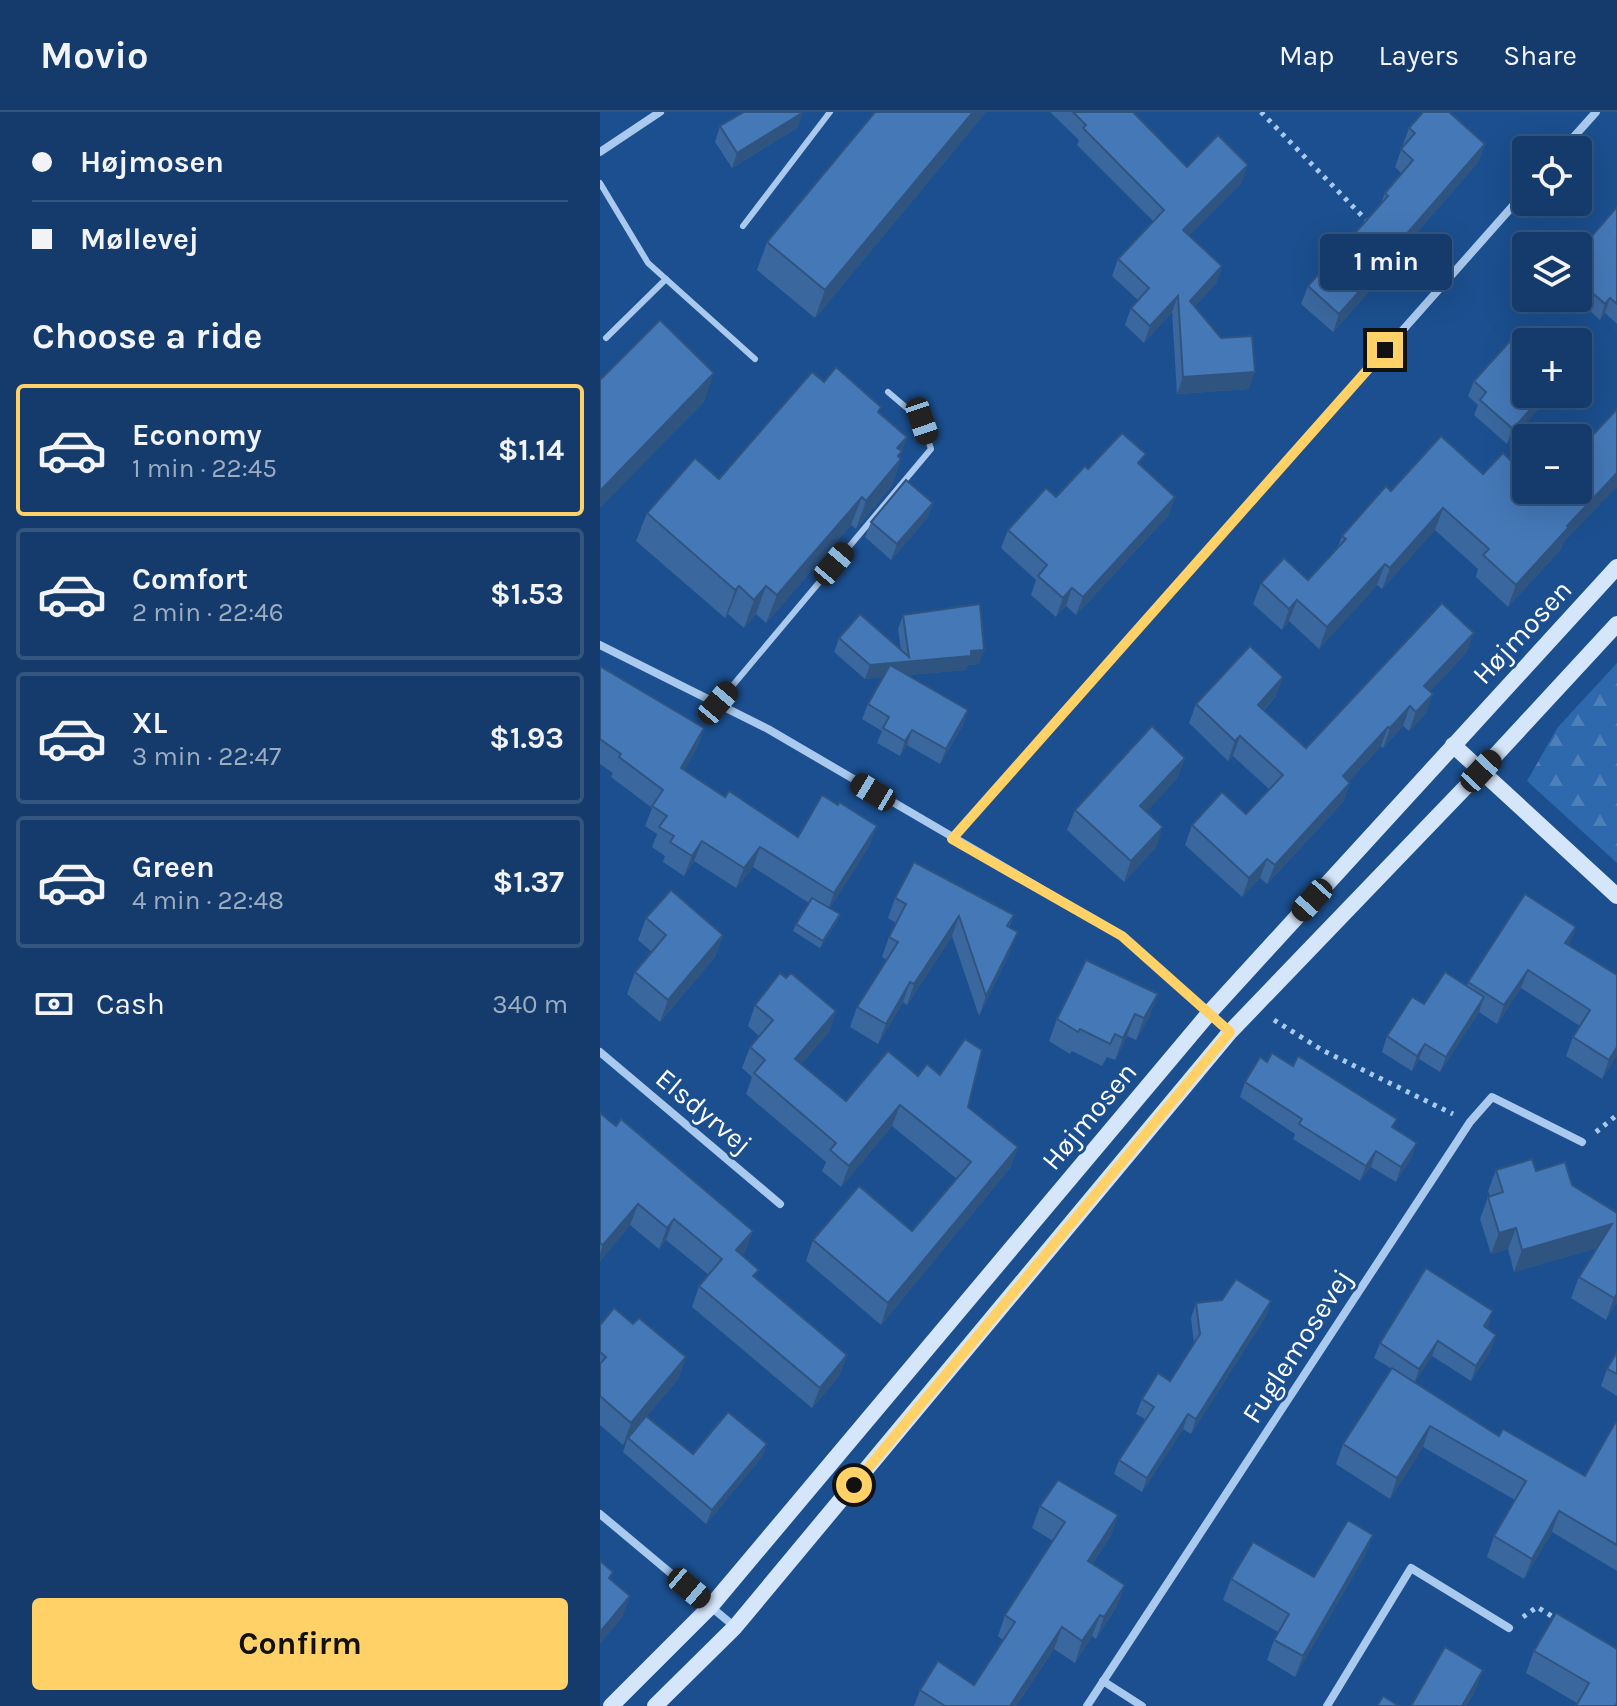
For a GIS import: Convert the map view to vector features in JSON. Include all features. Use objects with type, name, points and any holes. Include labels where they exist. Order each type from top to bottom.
[{"type":"street","points":[[600,152],[660,112]]},
{"type":"street","points":[[1575,136],[1596,112]]},
{"type":"street","points":[[952,839],[1512,207]]},
{"type":"street","name":"Højmosen","points":[[611,1706],[711,1606],[1210,1012],[1617,567]]},
{"type":"street","name":"Højmosen","points":[[655,1706],[735,1627],[1230,1032],[1481,771],[1617,624]]},
{"type":"street","points":[[600,645],[768,729],[1122,936],[1230,1032]]},
{"type":"street","points":[[1453,745],[1617,896]]},
{"type":"street","name":"Elsdyrvej","points":[[600,1052],[780,1204]]},
{"type":"street","name":"Fuglemosevej","points":[[1087,1706],[1470,1122],[1492,1097],[1582,1142]]},
{"type":"street","points":[[600,1514],[735,1627]]},
{"type":"street","points":[[1327,1706],[1411,1568],[1509,1628]]},
{"type":"street","points":[[1103,1681],[1142,1706]]},
{"type":"lane","points":[[743,226],[830,116],[830,112]]},
{"type":"lane","points":[[600,183],[648,263],[755,359]]},
{"type":"lane","points":[[606,338],[666,279]]},
{"type":"lane","points":[[718,703],[931,449],[922,421],[888,392]]},
{"type":"path","points":[[1261,112],[1371,225]]},
{"type":"path","points":[[1393,247],[1436,292]]},
{"type":"path","points":[[1253,1009],[1322,1050],[1470,1122]]},
{"type":"path","points":[[1582,1142],[1617,1115]]},
{"type":"path","points":[[1509,1628],[1537,1607],[1563,1623]]},
{"type":"green space","points":[[1617,663],[1617,863],[1527,781],[1558,727]]},
{"type":"building","points":[[744,112],[802,113],[737,153],[720,126]]},
{"type":"building","points":[[875,112],[973,112],[825,290],[767,242]]},
{"type":"building","points":[[1073,112],[1133,112],[1187,167],[1218,135],[1248,165],[1183,230],[1222,266],[1190,301],[1221,338],[1252,336],[1255,372],[1183,377],[1178,296],[1150,326],[1131,308],[1149,288],[1118,259],[1164,210],[1083,128],[1086,125]]},
{"type":"building","points":[[1423,112],[1449,112],[1485,144],[1339,314],[1308,286],[1388,196],[1385,193],[1413,160],[1401,149],[1415,133],[1409,128]]},
{"type":"building","points":[[1617,207],[1617,304],[1610,298],[1605,304],[1592,292],[1592,236]]},
{"type":"building","points":[[660,320],[714,373],[600,491],[600,380]]},
{"type":"building","points":[[1512,339],[1512,408],[1532,408],[1517,424],[1512,424],[1512,428],[1480,400],[1486,392],[1474,381]]},
{"type":"building","points":[[836,367],[881,407],[878,412],[907,437],[897,448],[902,451],[898,456],[901,459],[866,501],[862,497],[777,595],[766,586],[754,600],[739,586],[735,590],[647,513],[695,458],[719,479],[812,372],[824,382]]},
{"type":"building","points":[[1617,409],[1617,473],[1592,500],[1592,436]]},
{"type":"building","points":[[1122,433],[1146,454],[1138,463],[1175,497],[1083,597],[1072,588],[1063,598],[1038,576],[1047,565],[1008,530],[1046,488],[1056,497]]},
{"type":"building","points":[[1441,436],[1483,474],[1503,453],[1512,462],[1512,504],[1588,504],[1516,585],[1483,555],[1489,549],[1443,508],[1390,568],[1385,564],[1327,627],[1297,600],[1289,609],[1261,583],[1284,558],[1308,580],[1346,539],[1342,536],[1386,486],[1391,491]]},
{"type":"building","points":[[906,480],[933,503],[897,544],[871,522]]},
{"type":"building","points":[[1442,603],[1474,633],[1424,686],[1433,694],[1416,712],[1410,706],[1388,727],[1343,776],[1350,783],[1275,865],[1267,859],[1249,878],[1192,825],[1222,792],[1246,814],[1283,775],[1240,736],[1235,741],[1196,704],[1250,646],[1283,677],[1258,705],[1306,748]]},
{"type":"building","points":[[980,604],[984,650],[971,651],[971,656],[870,665],[839,638],[860,614],[909,657],[903,615]]},
{"type":"building","points":[[890,665],[968,710],[946,749],[912,730],[905,741],[883,728],[889,717],[868,704]]},
{"type":"building","points":[[600,666],[704,728],[681,768],[725,797],[729,791],[798,837],[822,795],[877,826],[834,893],[760,847],[744,868],[702,841],[692,856],[670,842],[674,836],[659,827],[667,816],[652,806],[663,790],[600,739]]},
{"type":"building","points":[[1152,726],[1185,758],[1140,806],[1163,827],[1131,861],[1075,810]]},
{"type":"building","points":[[914,862],[1014,915],[1007,926],[1018,932],[986,996],[959,916],[914,984],[910,982],[886,1024],[857,1007],[898,942],[889,937],[906,904],[895,898]]},
{"type":"building","points":[[671,890],[723,935],[668,1000],[635,972],[666,935],[646,918]]},
{"type":"building","points":[[1525,894],[1576,927],[1565,943],[1617,975],[1617,1047],[1609,1060],[1573,1037],[1590,1010],[1528,970],[1504,1005],[1468,982]]},
{"type":"building","points":[[812,898],[840,914],[823,941],[796,924]]},
{"type":"building","points":[[1086,960],[1158,994],[1144,1018],[1135,1014],[1123,1038],[1115,1034],[1110,1044],[1080,1029],[1078,1032],[1057,1019]]},
{"type":"building","points":[[1445,972],[1484,997],[1446,1057],[1425,1044],[1417,1056],[1387,1036],[1412,997],[1424,1004]]},
{"type":"building","points":[[780,973],[786,978],[791,973],[836,1011],[795,1059],[846,1101],[888,1051],[918,1076],[927,1064],[940,1075],[965,1039],[982,1050],[968,1107],[1018,1147],[888,1303],[813,1240],[859,1186],[912,1231],[971,1162],[900,1105],[849,1166],[830,1150],[836,1143],[754,1073],[765,1060],[750,1047],[773,1020],[755,1005]]},
{"type":"building","points":[[1272,1053],[1293,1066],[1298,1056],[1397,1119],[1392,1127],[1417,1143],[1401,1167],[1376,1151],[1366,1166],[1299,1124],[1302,1119],[1245,1082],[1260,1057],[1267,1062]]},
{"type":"building","points":[[600,1113],[616,1126],[621,1119],[753,1231],[736,1250],[759,1270],[753,1276],[847,1355],[820,1388],[699,1286],[722,1259],[674,1219],[667,1228],[638,1204],[603,1245],[600,1243]]},
{"type":"building","points":[[1532,1159],[1536,1171],[1565,1162],[1572,1185],[1617,1213],[1617,1294],[1614,1298],[1579,1277],[1612,1224],[1522,1250],[1516,1228],[1499,1233],[1488,1197],[1503,1192],[1496,1170]]},
{"type":"building","points":[[1426,1268],[1493,1311],[1484,1326],[1496,1335],[1476,1366],[1438,1341],[1419,1369],[1380,1343]]},
{"type":"building","points":[[1236,1279],[1271,1301],[1196,1419],[1188,1414],[1147,1478],[1119,1460],[1154,1407],[1142,1399],[1158,1373],[1170,1381],[1200,1334],[1196,1303],[1222,1300]]},
{"type":"building","points":[[614,1308],[633,1324],[639,1318],[686,1357],[631,1423],[600,1396],[600,1364],[606,1357],[600,1352],[600,1325]]},
{"type":"building","points":[[1617,1352],[1617,1374],[1607,1369]]},
{"type":"building","points":[[1392,1368],[1499,1436],[1503,1429],[1585,1476],[1617,1424],[1617,1545],[1559,1511],[1532,1559],[1494,1536],[1526,1481],[1430,1426],[1397,1478],[1343,1444]]},
{"type":"building","points":[[728,1412],[767,1444],[712,1510],[628,1438],[646,1416],[693,1454]]},
{"type":"building","points":[[1058,1480],[1118,1515],[1088,1561],[1125,1585],[1104,1617],[1100,1615],[1082,1641],[1062,1627],[1010,1706],[945,1706],[920,1690],[938,1661],[974,1685],[1015,1622],[1005,1615],[1065,1522],[1040,1506]]},
{"type":"building","points":[[1348,1520],[1373,1535],[1303,1656],[1274,1640],[1289,1614],[1231,1579],[1253,1542],[1314,1577]]},
{"type":"building","points":[[600,1561],[613,1572],[609,1578],[630,1596],[600,1632]]},
{"type":"building","points":[[1556,1613],[1617,1649],[1615,1706],[1576,1706],[1589,1683],[1534,1651]]},
{"type":"building","points":[[1445,1647],[1483,1670],[1462,1706],[1411,1706]]},
{"type":"building","points":[[1383,1696],[1399,1706],[1377,1706]]},
{"type":"route","points":[[854,1485],[1230,1032],[1122,936],[952,839],[1385,350]]}]
